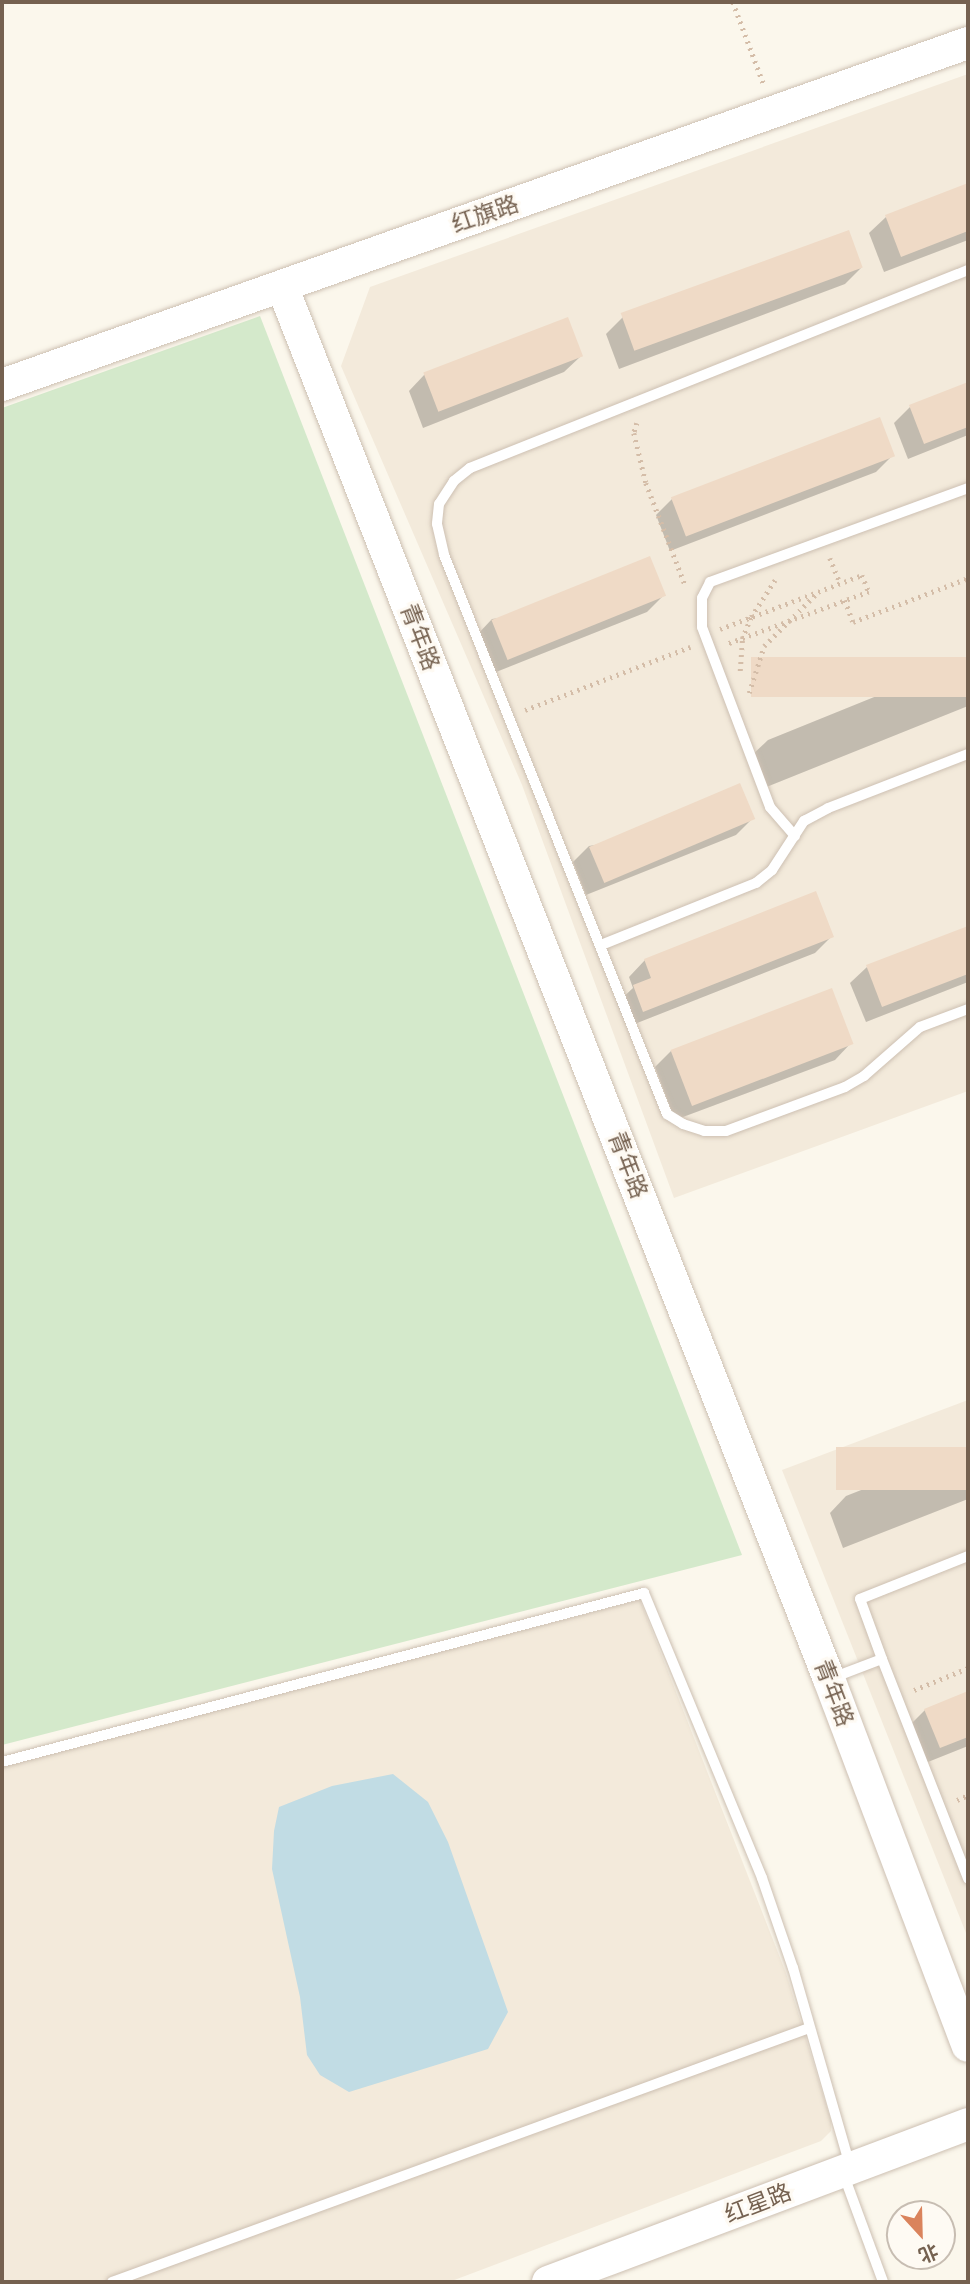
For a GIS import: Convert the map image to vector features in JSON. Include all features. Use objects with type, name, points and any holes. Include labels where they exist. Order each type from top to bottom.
[{"type":"street","name":"红旗路","points":[[2,384],[968,43]]},
{"type":"street","name":"青年路","points":[[282,286],[829,1679],[968,2046]]},
{"type":"street","name":"红星路","points":[[548,2282],[968,2124]]},
{"type":"lane","points":[[968,270],[470,468],[454,481],[439,504],[437,524],[444,555],[667,1114],[683,1124],[704,1131],[726,1131],[845,1087],[864,1076],[920,1027],[968,1009]]},
{"type":"lane","points":[[795,836],[770,807],[706,638],[702,598],[710,582],[968,488]]},
{"type":"lane","points":[[601,945],[756,883],[772,870],[804,821],[828,808],[968,754]]},
{"type":"lane","points":[[968,1556],[860,1599],[968,1879]]},
{"type":"lane","points":[[2,1762],[644,1593],[762,1878],[793,1968],[846,2169],[883,2282]]},
{"type":"lane","points":[[829,1679],[882,1659]]},
{"type":"lane","points":[[112,2282],[809,2028]]},
{"type":"path","points":[[733,2],[774,112]]},
{"type":"path","points":[[644,398],[634,433],[638,455],[706,638]]},
{"type":"path","points":[[823,541],[839,583]]},
{"type":"path","points":[[739,679],[742,639],[751,617],[780,575],[811,545]]},
{"type":"path","points":[[509,716],[706,638],[751,617],[862,575],[869,592],[742,639],[706,638]]},
{"type":"path","points":[[845,600],[853,622],[968,578]]},
{"type":"path","points":[[748,696],[764,646],[818,592]]},
{"type":"path","points":[[897,1696],[968,1668]]},
{"type":"shaded area","points":[[968,74],[968,1091],[674,1198],[522,785],[341,366],[370,287]]},
{"type":"shaded area","points":[[968,1400],[968,1938],[782,1470]]},
{"type":"shaded area","points":[[640,1600],[786,1973],[831,2121],[831,2131],[821,2141],[449,2282],[2,2282],[2,1765]]},
{"type":"green space","points":[[260,316],[742,1555],[2,1745],[2,408]]},
{"type":"water","points":[[393,1774],[428,1802],[448,1842],[508,2012],[488,2049],[349,2092],[320,2075],[307,2055],[300,1997],[272,1869],[274,1831],[279,1807],[332,1786]]},
{"type":"building","points":[[968,183],[968,231],[901,257],[885,215]]},
{"type":"building","points":[[849,230],[863,268],[634,351],[621,313]]},
{"type":"building","points":[[568,317],[583,356],[438,412],[423,373]]},
{"type":"building","points":[[968,382],[968,427],[924,444],[909,405]]},
{"type":"building","points":[[880,417],[895,456],[686,536],[671,497]]},
{"type":"building","points":[[650,556],[666,596],[508,660],[491,620]]},
{"type":"building","points":[[751,657],[968,657],[968,697],[751,697]]},
{"type":"building","points":[[740,783],[755,819],[604,883],[589,847]]},
{"type":"building","points":[[816,891],[834,937],[643,1012],[633,985],[651,978],[644,959]]},
{"type":"building","points":[[968,926],[968,974],[882,1007],[866,965]]},
{"type":"building","points":[[832,988],[854,1044],[692,1106],[670,1050]]},
{"type":"building","points":[[836,1447],[968,1447],[968,1490],[836,1490]]},
{"type":"building","points":[[968,1691],[968,1737],[940,1748],[924,1709]]}]
